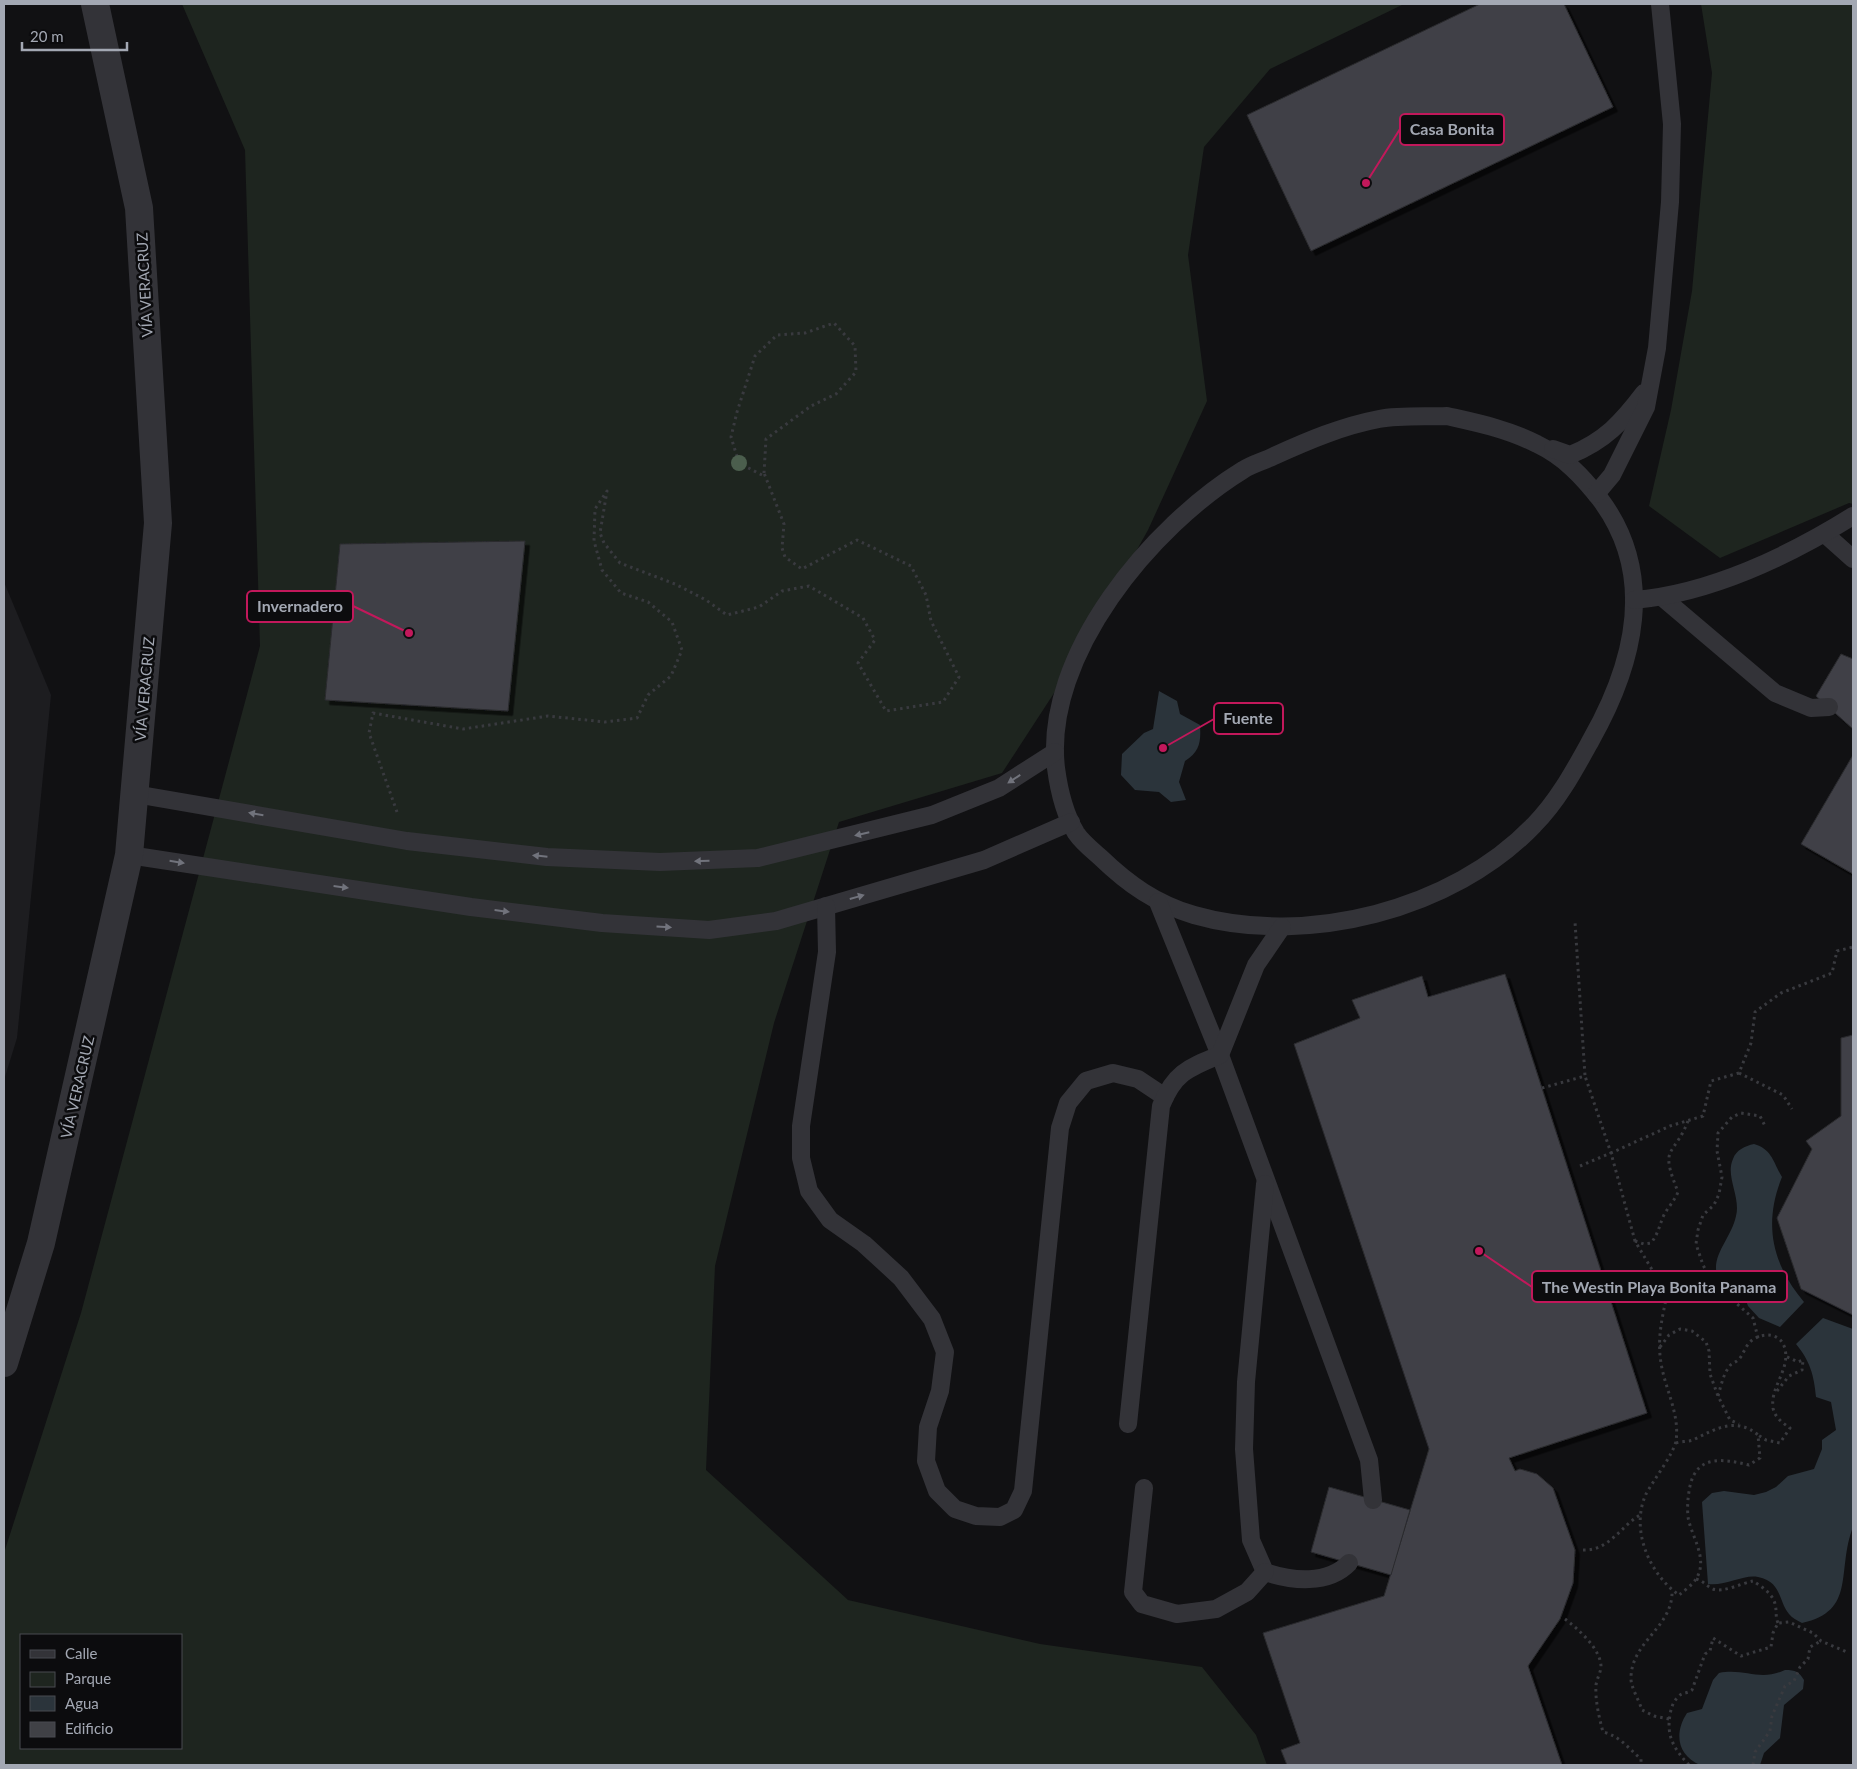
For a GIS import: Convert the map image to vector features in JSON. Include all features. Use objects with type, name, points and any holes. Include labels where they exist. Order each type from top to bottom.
[{"type":"street","name":"VÍA VERACRUZ","points":[[4,1363],[42,1242],[129,855],[158,523],[139,208],[95,4]]},
{"type":"lane","points":[[1596,494],[1612,475],[1646,407],[1657,348],[1670,202],[1672,124],[1660,4]]},
{"type":"lane","points":[[1522,438],[1570,455],[1592,446],[1613,430],[1630,412],[1650,385]]},
{"type":"lane","points":[[1447,416],[1496,426],[1522,438],[1539,445],[1577,470],[1606,507],[1626,545],[1635,585],[1632,630],[1622,670],[1602,720],[1572,775],[1535,825],[1484,867],[1433,895],[1384,913],[1332,923],[1282,926],[1213,919],[1194,915],[1158,902],[1125,882],[1078,836],[1060,794],[1054,752],[1064,686],[1098,616],[1138,561],[1185,514],[1244,469],[1317,437],[1380,419],[1447,416]]},
{"type":"lane","points":[[1634,600],[1663,598],[1762,564],[1825,534],[1853,516]]},
{"type":"lane","points":[[1825,534],[1853,559]]},
{"type":"lane","points":[[1663,598],[1775,692],[1811,708],[1829,707]]},
{"type":"lane","points":[[135,794],[408,840],[547,857],[660,862],[758,858],[932,815],[999,788],[1054,752]]},
{"type":"lane","points":[[129,855],[471,907],[602,923],[709,930],[776,921],[984,860],[1071,822]]},
{"type":"lane","points":[[1158,902],[1220,1055],[1369,1460],[1373,1500]]},
{"type":"lane","points":[[826,906],[827,952],[801,1126],[801,1158],[809,1191],[830,1220],[864,1244],[901,1278],[932,1319],[945,1352],[940,1391],[928,1427],[926,1461],[937,1492],[955,1509],[976,1516],[1000,1517],[1014,1510],[1023,1490],[1060,1128],[1068,1103],[1086,1081],[1114,1073],[1138,1079],[1165,1097]]},
{"type":"lane","points":[[1128,1424],[1160,1116],[1168,1087],[1197,1064],[1220,1055],[1256,965],[1282,926]]},
{"type":"lane","points":[[1266,1179],[1246,1382],[1244,1449],[1251,1540],[1265,1572],[1282,1578],[1308,1580],[1340,1572],[1349,1563]]},
{"type":"lane","points":[[1144,1488],[1133,1592],[1142,1604],[1177,1614],[1216,1609],[1247,1592],[1265,1572]]},
{"type":"path","points":[[408,840],[368,733],[373,713],[463,728],[548,716],[605,722],[637,718],[648,695],[671,676],[682,650],[672,622],[648,602],[621,592],[602,570],[594,541],[595,509],[607,491],[600,533],[604,543],[620,563],[675,584],[706,600],[727,615],[760,607],[782,591],[809,586],[863,618],[875,640],[858,663],[886,711],[943,702],[959,677],[931,621],[926,595],[911,566],[856,540],[802,569],[785,557],[782,548],[784,524],[764,474],[766,439],[812,406],[836,394],[856,372],[855,346],[834,323],[805,333],[777,335],[755,356],[731,437],[739,463],[762,475],[764,474]]},
{"type":"path","points":[[1575,922],[1585,1076],[1611,1154],[1635,1241],[1667,1295],[1658,1334],[1661,1364],[1676,1422],[1676,1443],[1646,1495],[1640,1515],[1644,1548],[1662,1578],[1672,1591],[1679,1596],[1696,1579],[1700,1553],[1689,1519],[1688,1508],[1694,1474],[1702,1464],[1709,1462],[1735,1462],[1749,1465],[1760,1458],[1758,1435]]},
{"type":"path","points":[[1739,1073],[1751,1043],[1756,1012],[1781,993],[1796,989],[1832,973],[1837,951],[1853,947]]},
{"type":"path","points":[[1580,1166],[1611,1154],[1670,1126],[1703,1116],[1711,1081],[1739,1073],[1783,1095],[1792,1109]]},
{"type":"path","points":[[1542,1088],[1585,1076]]},
{"type":"path","points":[[1758,1338],[1753,1318],[1712,1282],[1703,1265],[1696,1244],[1703,1215],[1708,1212],[1719,1194],[1722,1177],[1716,1151],[1718,1133],[1732,1117],[1741,1112],[1760,1116],[1765,1126]]},
{"type":"path","points":[[1635,1241],[1644,1244],[1651,1243],[1659,1230],[1663,1216],[1678,1192],[1667,1161],[1669,1151],[1684,1130],[1688,1120]]},
{"type":"path","points":[[1660,1347],[1680,1329],[1692,1331],[1706,1342],[1709,1351],[1710,1374],[1718,1396],[1730,1420],[1746,1426],[1766,1440],[1780,1442],[1790,1428],[1779,1420],[1773,1407],[1775,1393],[1785,1368],[1785,1348],[1778,1338],[1773,1334],[1758,1338],[1747,1346],[1738,1360],[1729,1366],[1718,1396]]},
{"type":"path","points":[[1775,1393],[1789,1376],[1802,1370],[1803,1360],[1798,1362],[1785,1356]]},
{"type":"path","points":[[1676,1443],[1694,1440],[1725,1426],[1739,1424]]},
{"type":"path","points":[[1583,1550],[1594,1549],[1618,1536],[1625,1524],[1640,1515]]},
{"type":"path","points":[[1696,1579],[1702,1580],[1713,1589],[1724,1589],[1753,1581],[1764,1588],[1775,1603],[1774,1614],[1778,1623]]},
{"type":"path","points":[[1669,1719],[1654,1716],[1642,1710],[1630,1678],[1633,1664],[1641,1646],[1673,1605],[1672,1591]]},
{"type":"path","points":[[1565,1619],[1576,1628],[1598,1656],[1601,1666],[1596,1685],[1598,1713],[1603,1732],[1614,1735],[1626,1744],[1641,1759],[1640,1765]]},
{"type":"path","points":[[1778,1623],[1788,1622],[1813,1633],[1821,1641],[1847,1652]]},
{"type":"path","points":[[1689,1765],[1676,1752],[1670,1739],[1669,1719],[1673,1704],[1678,1697],[1692,1690],[1705,1654],[1710,1651],[1712,1638],[1741,1656],[1771,1647],[1773,1633],[1778,1623]]},
{"type":"path","points":[[1753,1765],[1754,1752],[1770,1731],[1772,1716],[1785,1686],[1794,1681],[1800,1667],[1808,1659],[1810,1647],[1821,1641]]},
{"type":"shaded area","points":[[4,582],[51,695],[17,1038],[4,1080]]},
{"type":"green space","points":[[182,4],[1404,4],[1270,69],[1204,147],[1188,255],[1207,401],[1148,530],[1071,667],[1002,773],[839,822],[774,1023],[715,1266],[706,1470],[848,1600],[1040,1644],[1202,1667],[1256,1735],[1267,1765],[4,1765],[4,1553],[81,1313],[260,646],[245,150]]},
{"type":"green space","points":[[1701,4],[1853,4],[1853,504],[1849,503],[1720,558],[1649,506],[1671,410],[1692,291],[1712,73]]},
{"type":"water","points":[[1159,691],[1177,701],[1180,714],[1200,725],[1197,750],[1185,761],[1179,782],[1186,800],[1171,802],[1159,792],[1135,790],[1121,775],[1122,754],[1144,733],[1153,729]]},
{"type":"water","points":[[1754,1144],[1765,1149],[1782,1177],[1773,1211],[1774,1243],[1784,1273],[1804,1302],[1780,1327],[1759,1318],[1748,1306],[1744,1295],[1726,1291],[1719,1281],[1716,1271],[1719,1253],[1733,1226],[1737,1209],[1731,1166],[1734,1156],[1739,1151],[1744,1147]]},
{"type":"water","points":[[1823,1318],[1853,1329],[1853,1527],[1848,1543],[1842,1587],[1838,1599],[1831,1609],[1819,1617],[1802,1623],[1789,1614],[1775,1587],[1766,1579],[1747,1577],[1708,1584],[1702,1502],[1712,1493],[1724,1491],[1754,1495],[1766,1492],[1776,1487],[1788,1476],[1814,1469],[1822,1449],[1822,1440],[1836,1430],[1831,1402],[1816,1397],[1810,1369],[1805,1356],[1796,1344]]},
{"type":"water","points":[[1785,1670],[1795,1671],[1800,1675],[1804,1680],[1803,1689],[1784,1705],[1780,1738],[1764,1753],[1760,1765],[1700,1765],[1686,1755],[1680,1743],[1680,1728],[1687,1713],[1702,1709],[1713,1680],[1719,1673],[1737,1672],[1768,1675]]},
{"type":"building","points":[[1480,4],[1564,4],[1613,107],[1311,251],[1247,115]]},
{"type":"building","points":[[525,541],[508,711],[325,700],[340,544]]},
{"type":"building","points":[[1841,654],[1853,659],[1853,729],[1816,696]]},
{"type":"building","points":[[1853,755],[1853,874],[1801,844]]},
{"type":"building","points":[[1505,974],[1647,1413],[1509,1458],[1515,1471],[1520,1469],[1537,1474],[1553,1488],[1575,1550],[1573,1583],[1560,1619],[1528,1666],[1562,1765],[1287,1765],[1281,1750],[1300,1743],[1263,1633],[1384,1596],[1429,1449],[1294,1044],[1360,1018],[1352,1000],[1422,976],[1428,997]]},
{"type":"building","points":[[1853,1035],[1853,1315],[1801,1289],[1777,1218],[1812,1149],[1806,1141],[1841,1116],[1841,1038]]},
{"type":"building","points":[[1329,1487],[1410,1510],[1391,1575],[1311,1552]]},
{"type":"place","name":"Casa Bonita","points":[[1366,183]]},
{"type":"place","name":"Invernadero","points":[[409,633]]},
{"type":"place","name":"Fuente","points":[[1163,748]]},
{"type":"place","name":"The Westin Playa Bonita Panama","points":[[1479,1251]]}]
